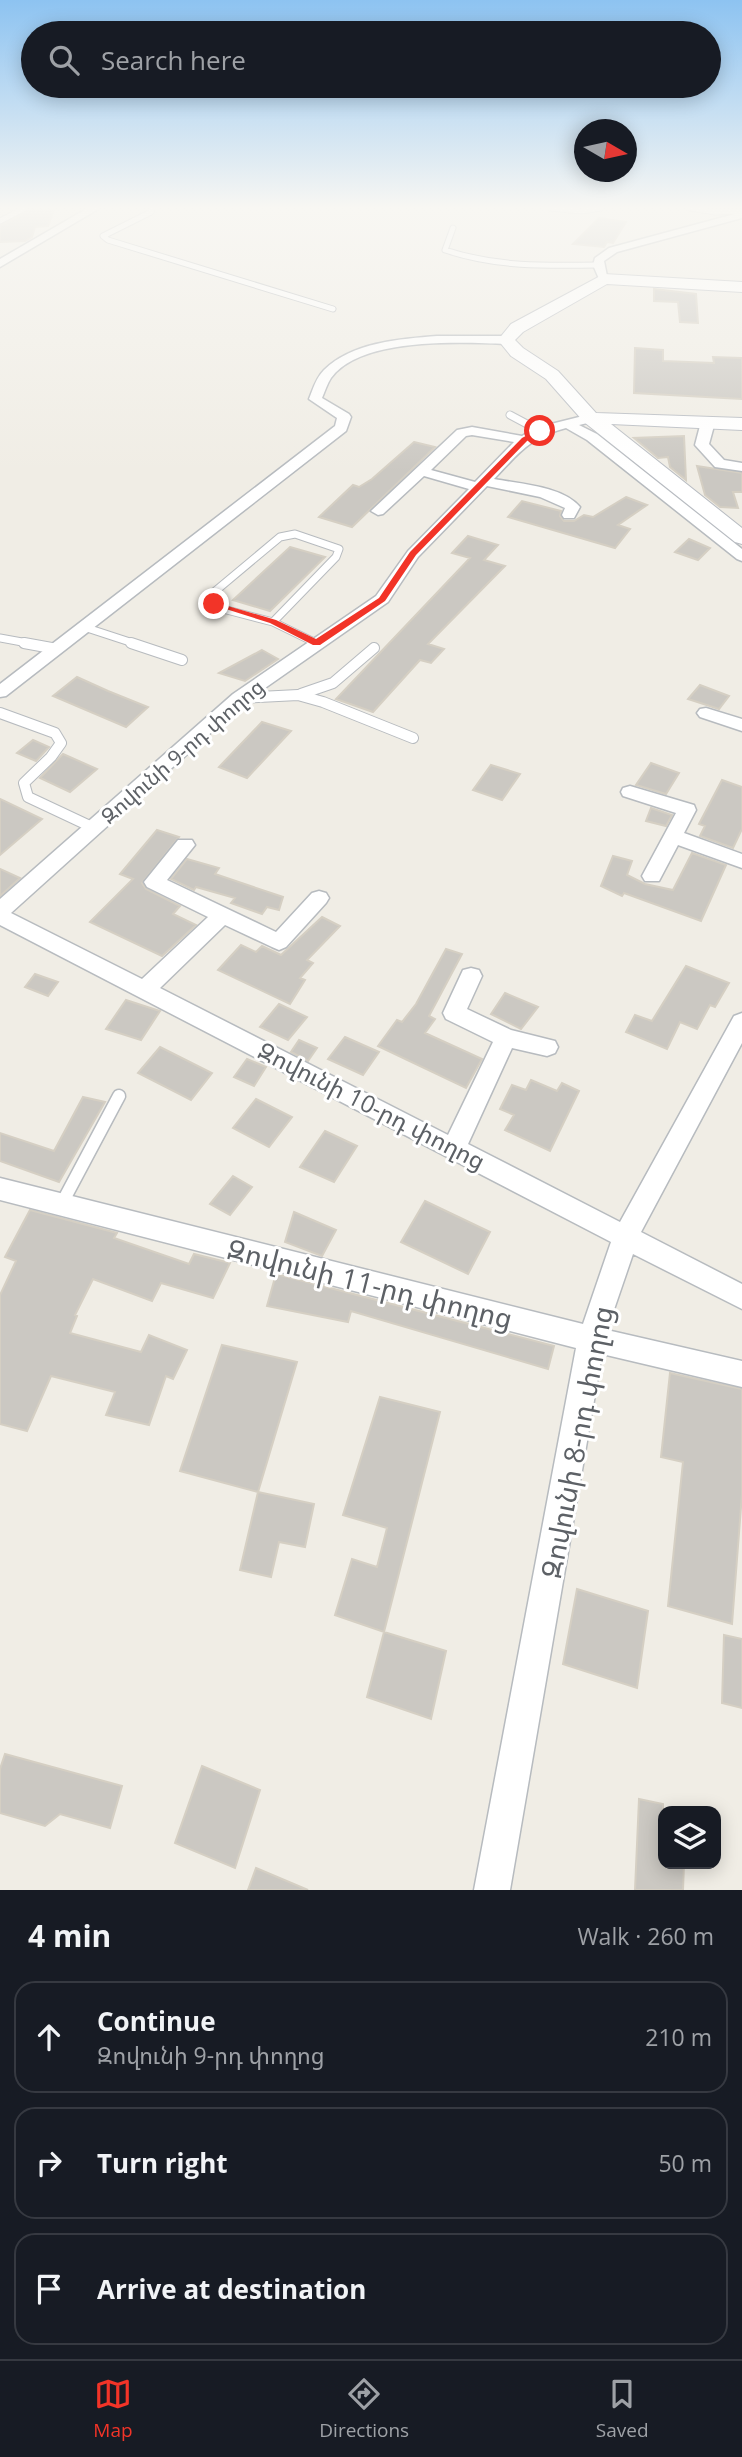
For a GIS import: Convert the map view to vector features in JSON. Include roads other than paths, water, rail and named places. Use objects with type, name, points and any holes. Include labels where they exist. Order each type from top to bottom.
[{"type":"street","points":[[506,340],[517,328],[565,296]]},
{"type":"street","points":[[0,692],[341,428],[344,417],[315,399],[327,375],[351,358],[389,346],[439,339],[506,340],[517,352],[552,375],[591,418],[742,538]]},
{"type":"street","points":[[378,511],[462,433],[532,436],[591,418],[742,424]]},
{"type":"street","points":[[708,422],[702,444],[720,464],[742,467]]},
{"type":"street","points":[[567,424],[592,438],[742,556]]},
{"type":"street","name":"Զովունի 9-րդ փողոց","points":[[0,914],[239,698],[382,599],[413,554],[532,436]]},
{"type":"street","points":[[420,471],[514,490],[534,491],[569,502],[573,507],[569,515]]},
{"type":"street","points":[[706,713],[742,725]]},
{"type":"street","points":[[630,792],[687,810],[652,876]]},
{"type":"street","points":[[673,836],[742,861]]},
{"type":"street","points":[[185,845],[154,882],[279,942],[319,898]]},
{"type":"street","name":"Զովունի 10-րդ փողոց","points":[[0,914],[742,1297]]},
{"type":"street","points":[[146,989],[223,915]]},
{"type":"street","points":[[471,976],[454,1013],[506,1038],[547,1046]]},
{"type":"street","name":"Զովունի 8-րդ փողոց","points":[[492,1890],[591,1339],[626,1235],[742,1022]]},
{"type":"street","points":[[454,1148],[506,1038]]},
{"type":"street","name":"Զովունի 11-րդ փողոց","points":[[0,1189],[591,1339],[742,1374]]},
{"type":"lane","points":[[291,296],[333,309]]},
{"type":"lane","points":[[510,415],[532,436]]},
{"type":"lane","points":[[273,622],[339,550],[295,534],[280,537],[213,593],[209,600],[228,610],[273,622],[316,643]]},
{"type":"lane","points":[[84,627],[182,660]]},
{"type":"lane","points":[[0,638],[57,649]]},
{"type":"lane","points":[[239,698],[298,695],[324,689],[374,648]]},
{"type":"lane","points":[[298,695],[413,737]]},
{"type":"lane","points":[[0,713],[55,733],[61,743],[51,757],[24,783],[28,797],[94,828]]},
{"type":"lane","points":[[61,1205],[119,1096]]}]
